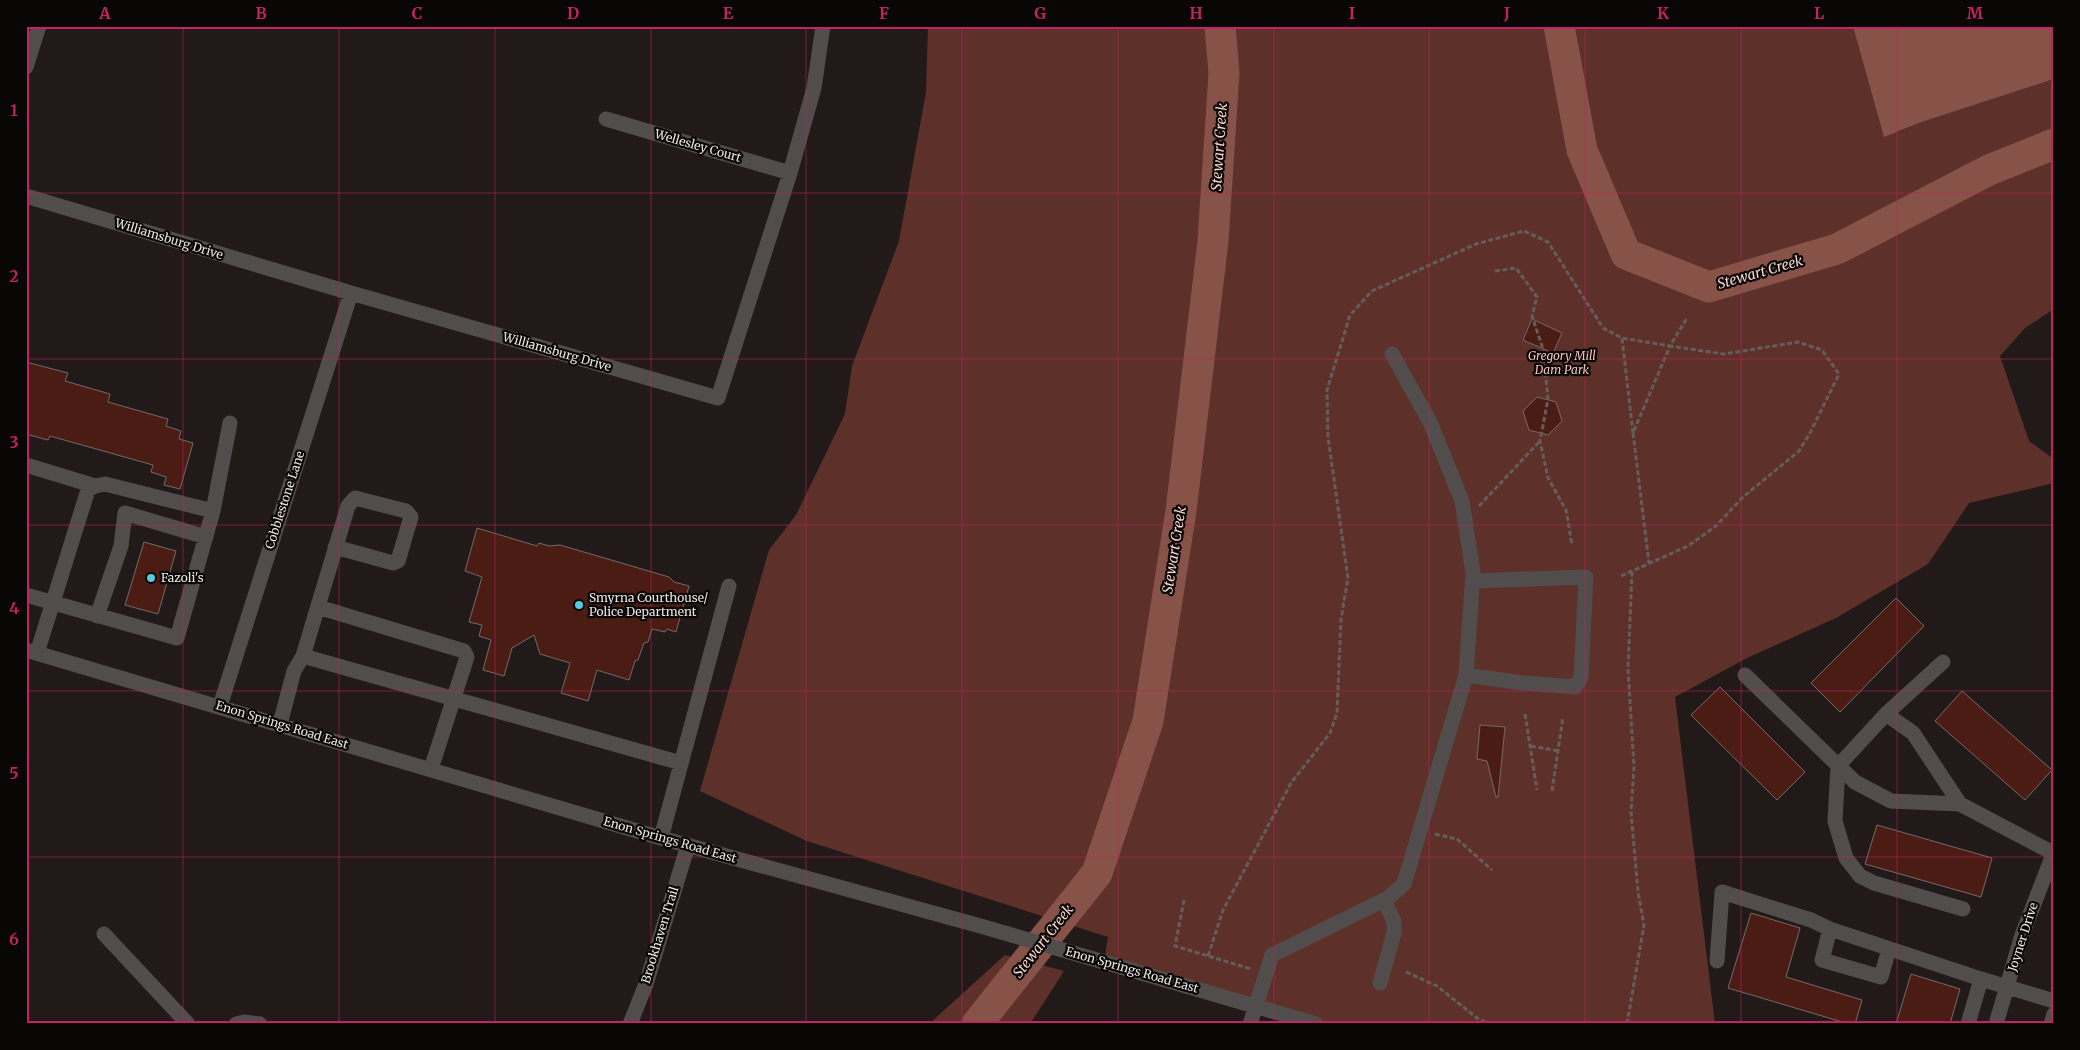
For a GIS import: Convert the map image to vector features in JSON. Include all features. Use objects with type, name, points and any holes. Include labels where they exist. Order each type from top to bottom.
[{"type":"street","points":[[26,67],[39,26]]},
{"type":"street","name":"Williamsburg Drive","points":[[26,196],[351,293],[718,398],[790,173],[814,88],[823,26]]},
{"type":"street","name":"Wellesley Court","points":[[606,119],[790,173]]},
{"type":"street","name":"Cobblestone Lane","points":[[220,706],[351,293]]},
{"type":"street","points":[[1250,1024],[1272,955],[1384,900],[1404,884],[1466,675],[1473,572],[1462,501],[1430,422],[1392,354]]},
{"type":"street","points":[[26,595],[177,638],[213,511],[230,423]]},
{"type":"street","points":[[26,465],[94,486]]},
{"type":"street","points":[[32,651],[53,604],[88,490],[94,486],[105,484],[213,511]]},
{"type":"street","points":[[280,724],[294,671],[304,656],[335,547],[348,506],[355,498],[406,511],[410,517],[398,561],[393,563],[335,547]]},
{"type":"street","points":[[97,616],[121,546],[125,513],[206,537]]},
{"type":"street","points":[[1466,675],[1523,683],[1575,686],[1581,678],[1586,578],[1473,581]]},
{"type":"street","points":[[661,838],[729,586]]},
{"type":"street","points":[[318,607],[464,650],[467,657],[431,769]]},
{"type":"street","name":"Enon Springs Road East","points":[[32,651],[661,838],[984,927],[1316,1024]]},
{"type":"street","points":[[304,656],[681,764]]},
{"type":"street","points":[[1943,662],[1886,714],[1838,766],[1835,821],[1846,858],[1860,876],[1874,883],[1963,910]]},
{"type":"street","points":[[1745,675],[1855,782],[1891,801],[1960,804],[2054,852]]},
{"type":"street","points":[[1886,714],[1913,733],[1960,804]]},
{"type":"street","name":"Brookhaven Trail","points":[[630,1024],[646,984],[688,845]]},
{"type":"street","name":"Joyner Drive","points":[[1996,1024],[2022,935],[2054,852]]},
{"type":"street","points":[[1717,961],[1722,892],[1811,920],[1830,929],[1981,979],[2054,1001]]},
{"type":"street","points":[[1380,983],[1394,933],[1394,921],[1384,900]]},
{"type":"street","points":[[1830,929],[1822,960],[1880,977],[1890,949]]},
{"type":"street","points":[[104,934],[188,1024]]},
{"type":"street","points":[[1968,1024],[1981,979]]},
{"type":"street","points":[[2051,1024],[2054,1014]]},
{"type":"street","points":[[236,1024],[244,1022],[260,1024]]},
{"type":"path","points":[[1208,956],[1223,910],[1291,783],[1330,733],[1337,713],[1341,619],[1348,578],[1328,437],[1327,390],[1350,315],[1372,291],[1476,244],[1524,231],[1548,242],[1603,328],[1622,338],[1724,354],[1798,342],[1822,350],[1839,374],[1799,451],[1743,497],[1716,526],[1688,546],[1621,576]]},
{"type":"path","points":[[1494,271],[1516,268],[1537,297],[1532,316],[1543,349],[1548,398],[1540,441],[1548,478],[1566,510],[1572,545]]},
{"type":"path","points":[[1633,433],[1670,346],[1686,318]]},
{"type":"path","points":[[1622,338],[1649,563]]},
{"type":"path","points":[[1465,521],[1540,441]]},
{"type":"path","points":[[1627,1024],[1644,924],[1638,892],[1631,812],[1634,767],[1628,669],[1632,571]]},
{"type":"path","points":[[1525,714],[1537,790]]},
{"type":"path","points":[[1552,791],[1563,717]]},
{"type":"path","points":[[1531,746],[1558,751]]},
{"type":"path","points":[[1420,830],[1457,839],[1492,870]]},
{"type":"path","points":[[1184,900],[1175,946],[1266,974]]},
{"type":"path","points":[[1406,972],[1437,986],[1477,1018],[1489,1024]]},
{"type":"green space","name":"Gregory Mill Dam Park","points":[[928,26],[1859,26],[1898,132],[1922,122],[2054,79],[2054,309],[2025,328],[2000,356],[2029,441],[2051,457],[2054,456],[2054,483],[1969,503],[1928,564],[1836,618],[1747,658],[1675,697],[1715,1024],[1316,1024],[1104,962],[1108,937],[807,841],[700,791],[769,550],[796,515],[845,414],[852,366],[899,241],[926,92]]},
{"type":"green space","points":[[1005,955],[1064,971],[1030,1024],[929,1024]]},
{"type":"shaded area","points":[[1853,26],[2054,26],[2054,79],[1922,122],[1884,137]]},
{"type":"building","points":[[1532,319],[1562,333],[1553,353],[1523,340]]},
{"type":"building","points":[[26,362],[68,373],[65,381],[110,394],[108,402],[168,419],[166,426],[181,431],[179,439],[193,443],[180,489],[164,485],[166,477],[151,472],[153,465],[50,436],[48,440],[26,434]]},
{"type":"building","points":[[1537,397],[1556,402],[1562,421],[1548,435],[1529,430],[1523,411]]},
{"type":"building","name":"Smyrna Courthouse/ Police Department","points":[[477,528],[537,546],[539,543],[549,546],[560,545],[669,577],[674,582],[689,586],[676,632],[667,629],[665,632],[652,629],[648,642],[644,643],[638,660],[635,661],[629,680],[597,670],[588,701],[561,693],[570,663],[540,654],[534,635],[512,648],[504,676],[483,670],[491,640],[479,636],[482,625],[469,622],[482,577],[465,571]]},
{"type":"building","name":"Fazoli's","points":[[144,542],[176,551],[158,614],[125,605]]},
{"type":"building","points":[[1896,598],[1924,626],[1840,712],[1811,683]]},
{"type":"building","points":[[1720,687],[1805,772],[1777,800],[1691,715]]},
{"type":"building","points":[[1962,691],[2052,770],[2025,800],[1935,721]]},
{"type":"building","points":[[1480,725],[1505,727],[1498,797],[1496,797],[1487,761],[1477,759]]},
{"type":"building","points":[[1877,825],[1992,858],[1981,897],[1865,864]]},
{"type":"building","points":[[1751,913],[1800,928],[1786,977],[1862,1000],[1855,1024],[1849,1024],[1728,988]]},
{"type":"building","points":[[1911,974],[1960,989],[1950,1024],[1896,1024]]},
{"type":"waterway","name":"Stewart Creek","points":[[977,1024],[1097,873],[1148,721],[1181,511],[1213,241],[1224,73],[1220,26]]},
{"type":"waterway","name":"Stewart Creek","points":[[1559,26],[1582,150],[1626,254],[1709,287],[1837,249],[1989,170],[2054,144]]},
{"type":"place","name":"Fazoli's","points":[[151,578]]},
{"type":"place","name":"Smyrna Courthouse/ Police Department","points":[[579,605]]}]
